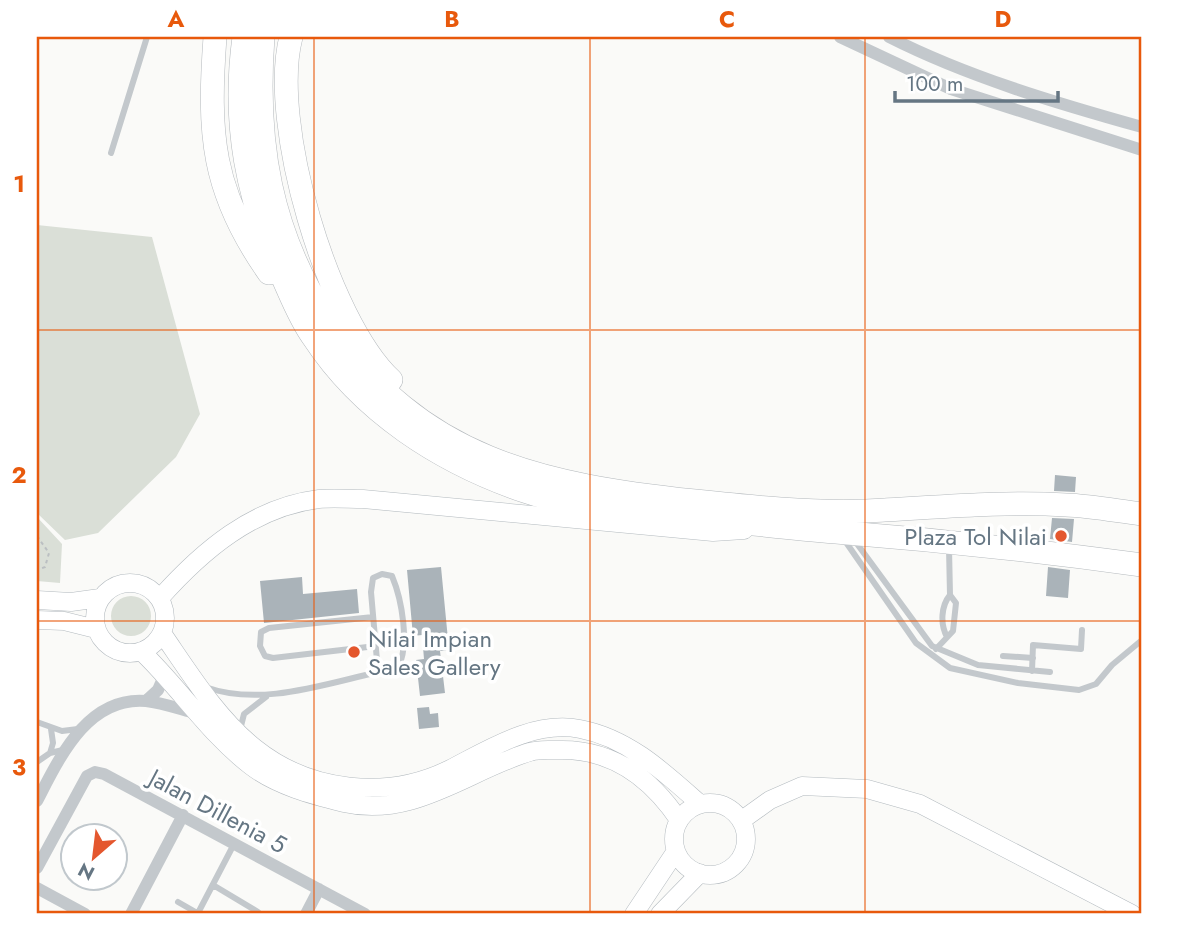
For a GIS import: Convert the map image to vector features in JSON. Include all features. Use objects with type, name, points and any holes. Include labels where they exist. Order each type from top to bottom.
[{"type":"highway","points":[[215,37],[211,115],[214,148],[226,194],[255,254],[320,346],[370,404],[416,439],[478,473],[526,492],[608,508],[949,542],[1142,565]]},
{"type":"highway","points":[[244,37],[239,102],[248,180],[258,222],[300,315]]},
{"type":"highway","points":[[263,37],[260,117],[265,167],[275,211],[296,264],[348,353],[370,377],[425,423],[486,457],[542,477],[581,487],[767,509],[863,511],[986,505],[1066,505],[1142,514]]},
{"type":"highway","points":[[291,37],[287,53],[285,99],[291,145],[324,261],[341,305],[364,344],[386,376],[415,403],[425,423]]},
{"type":"street","points":[[840,37],[951,89],[1142,150]]},
{"type":"street","points":[[889,37],[976,74],[1068,106],[1142,127]]},
{"type":"street","points":[[160,598],[200,556],[245,524],[263,515],[318,499],[363,499],[713,532],[790,528]]},
{"type":"street","points":[[134,582],[144,585],[160,598],[166,615],[162,633],[157,641],[141,652],[130,653],[109,646],[96,629],[96,608],[100,598],[115,586],[134,582]]},
{"type":"street","points":[[37,600],[71,602],[100,598]]},
{"type":"street","points":[[37,620],[64,621],[96,629]]},
{"type":"street","points":[[162,633],[197,684],[253,747],[277,764],[302,775],[352,788],[396,787],[439,774],[511,738],[549,729],[578,728],[635,750],[699,804]]},
{"type":"street","points":[[141,652],[251,766],[281,783],[348,804],[396,804],[464,783],[533,751],[572,750],[608,756],[634,772],[662,795],[679,820]]},
{"type":"street","points":[[146,701],[158,690],[165,674]]},
{"type":"street","points":[[37,802],[64,750],[80,728],[111,707],[146,701],[200,714]]},
{"type":"street","name":"Jalan Dillenia 5","points":[[37,868],[91,774],[104,774],[365,914]]},
{"type":"street","points":[[742,820],[770,800],[802,786],[867,789],[920,804],[1132,914]]},
{"type":"street","points":[[699,804],[724,804],[742,820],[747,841],[739,861],[722,873],[700,873],[690,869],[676,851],[675,830],[679,820],[699,804]]},
{"type":"street","points":[[131,914],[183,815]]},
{"type":"street","points":[[634,914],[676,851]]},
{"type":"street","points":[[660,914],[700,873]]},
{"type":"street","points":[[37,888],[85,914]]},
{"type":"street","points":[[306,914],[319,889]]},
{"type":"lane","points":[[111,153],[147,37]]},
{"type":"lane","points":[[845,532],[916,643],[950,668],[1005,681],[1079,690],[1096,684],[1112,665],[1142,640]]},
{"type":"lane","points":[[845,532],[914,626],[936,649],[978,665],[1050,672]]},
{"type":"lane","points":[[936,649],[953,631],[956,603],[950,595],[949,542]]},
{"type":"lane","points":[[197,684],[225,694],[268,696],[398,668],[404,656],[398,590],[392,576],[382,574],[373,578],[378,672]]},
{"type":"lane","points":[[947,637],[942,628],[944,601],[950,595]]},
{"type":"lane","points":[[373,617],[269,628],[261,632],[260,646],[265,656],[273,658],[376,646]]},
{"type":"lane","points":[[1032,671],[1033,645],[1081,649],[1082,630]]},
{"type":"lane","points":[[1003,656],[1033,658]]},
{"type":"lane","points":[[239,732],[244,714],[268,696]]},
{"type":"lane","points":[[37,722],[62,732],[80,728]]},
{"type":"lane","points":[[50,753],[53,743],[51,729]]},
{"type":"lane","points":[[37,762],[50,753],[64,750]]},
{"type":"lane","points":[[178,902],[199,914],[234,843]]},
{"type":"lane","points":[[212,885],[260,913]]},
{"type":"path","points":[[37,536],[49,553],[45,567],[37,570]]},
{"type":"shaded area","points":[[37,225],[152,237],[200,414],[176,457],[98,533],[65,540],[37,513]]},
{"type":"shaded area","points":[[37,517],[62,544],[60,583],[37,581]]},
{"type":"shaded area","points":[[131,596],[145,602],[151,616],[145,630],[131,636],[117,630],[111,616],[117,602]]},
{"type":"building","points":[[1055,475],[1076,477],[1075,492],[1054,491]]},
{"type":"building","points":[[1052,518],[1074,519],[1072,542],[1050,539]]},
{"type":"building","points":[[441,567],[449,650],[440,651],[445,693],[420,696],[416,660],[424,659],[422,635],[413,636],[407,570]]},
{"type":"building","points":[[1048,567],[1070,570],[1068,598],[1046,596]]},
{"type":"building","points":[[302,577],[303,594],[357,589],[359,613],[264,623],[260,581]]},
{"type":"building","points":[[429,707],[430,714],[438,713],[439,727],[419,729],[417,708]]},
{"type":"place","name":"Plaza Tol Nilai","points":[[1061,536]]},
{"type":"place","name":"Nilai Impian Sales Gallery","points":[[354,652]]}]
